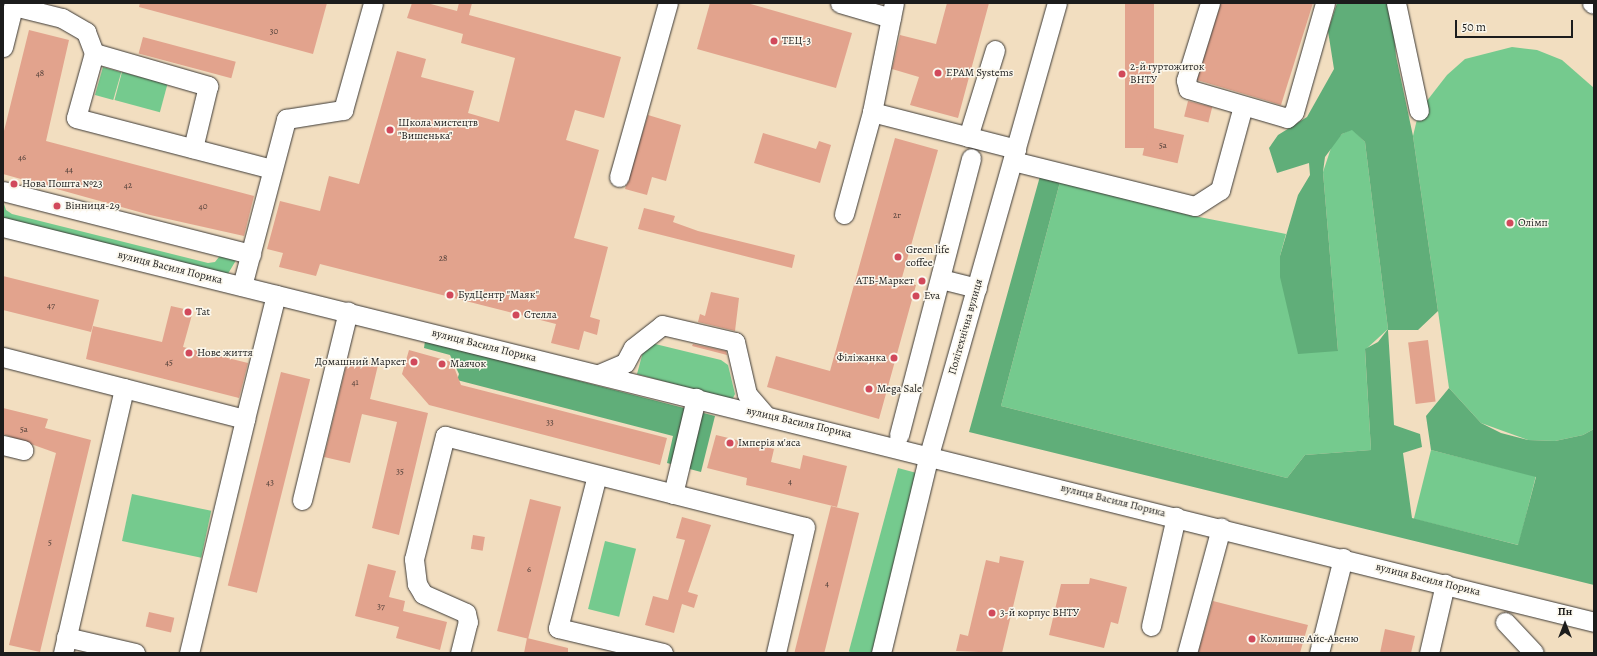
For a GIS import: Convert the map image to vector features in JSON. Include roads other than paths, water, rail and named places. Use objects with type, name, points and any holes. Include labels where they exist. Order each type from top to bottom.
[{"type":"street","points":[[242,286],[286,119],[343,110],[373,3]]},
{"type":"street","points":[[619,177],[668,3]]},
{"type":"street","points":[[840,3],[893,10],[872,112],[844,214]]},
{"type":"street","name":"Політехнічна вулиця","points":[[881,653],[929,455],[1057,3]]},
{"type":"street","points":[[1210,3],[1186,80],[1188,89],[1287,118],[1294,112],[1325,3]]},
{"type":"street","points":[[1396,3],[1419,111]]},
{"type":"street","points":[[3,47],[14,4],[78,25],[86,32],[94,53],[76,118],[272,169]]},
{"type":"street","points":[[968,137],[995,50]]},
{"type":"street","points":[[94,53],[208,86],[193,148]]},
{"type":"street","points":[[872,112],[968,137],[1014,155],[1195,206],[1220,190],[1243,106]]},
{"type":"street","points":[[899,435],[971,158]]},
{"type":"street","points":[[3,191],[251,254]]},
{"type":"street","name":"вулиця Василя Порика","points":[[3,227],[1176,516],[1594,622]]},
{"type":"street","points":[[940,279],[977,288]]},
{"type":"street","points":[[188,653],[276,294]]},
{"type":"street","points":[[302,500],[348,312]]},
{"type":"street","points":[[599,374],[625,363],[633,348],[662,325],[735,342],[747,394],[765,415]]},
{"type":"street","points":[[3,357],[245,419]]},
{"type":"street","points":[[124,388],[64,645],[135,653]]},
{"type":"street","points":[[673,494],[696,398]]},
{"type":"street","points":[[460,653],[468,622],[466,613],[423,594],[417,584],[414,559],[444,436],[805,527],[776,653]]},
{"type":"street","points":[[3,446],[23,450]]},
{"type":"street","points":[[597,475],[558,628],[663,653]]},
{"type":"street","points":[[1151,626],[1176,516]]},
{"type":"street","points":[[1187,653],[1221,528]]},
{"type":"street","points":[[1319,653],[1343,558]]},
{"type":"street","points":[[1429,653],[1445,584]]},
{"type":"street","points":[[1506,622],[1534,653]]},
{"type":"place","name":"ТЕЦ-3","points":[[774,41]]},
{"type":"place","name":"EPAM Systems","points":[[938,73]]},
{"type":"place","name":"2-й гуртожиток ВНТУ","points":[[1122,74]]},
{"type":"place","name":"Школа мистецтв \"Вишенька\"","points":[[390,130]]},
{"type":"place","name":"Нова Пошта №23","points":[[14,184]]},
{"type":"place","name":"Вінниця-29","points":[[57,206]]},
{"type":"place","name":"Олімп","points":[[1510,223]]},
{"type":"place","name":"Green life coffee","points":[[898,257]]},
{"type":"place","name":"АТБ-Маркет","points":[[922,281]]},
{"type":"place","name":"БудЦентр \"Маяк\"","points":[[450,295]]},
{"type":"place","name":"Eva","points":[[916,296]]},
{"type":"place","name":"Tat","points":[[188,312]]},
{"type":"place","name":"Стелла","points":[[516,315]]},
{"type":"place","name":"Нове життя","points":[[189,353]]},
{"type":"place","name":"Філіжанка","points":[[894,358]]},
{"type":"place","name":"Домашний Маркет","points":[[414,362]]},
{"type":"place","name":"Маячок","points":[[442,364]]},
{"type":"place","name":"Mega Sale","points":[[869,389]]},
{"type":"place","name":"Імперія м'яса","points":[[730,443]]},
{"type":"place","name":"3-й корпус ВНТУ","points":[[992,613]]},
{"type":"place","name":"Колишнє Айс-Авеню","points":[[1252,639]]}]
